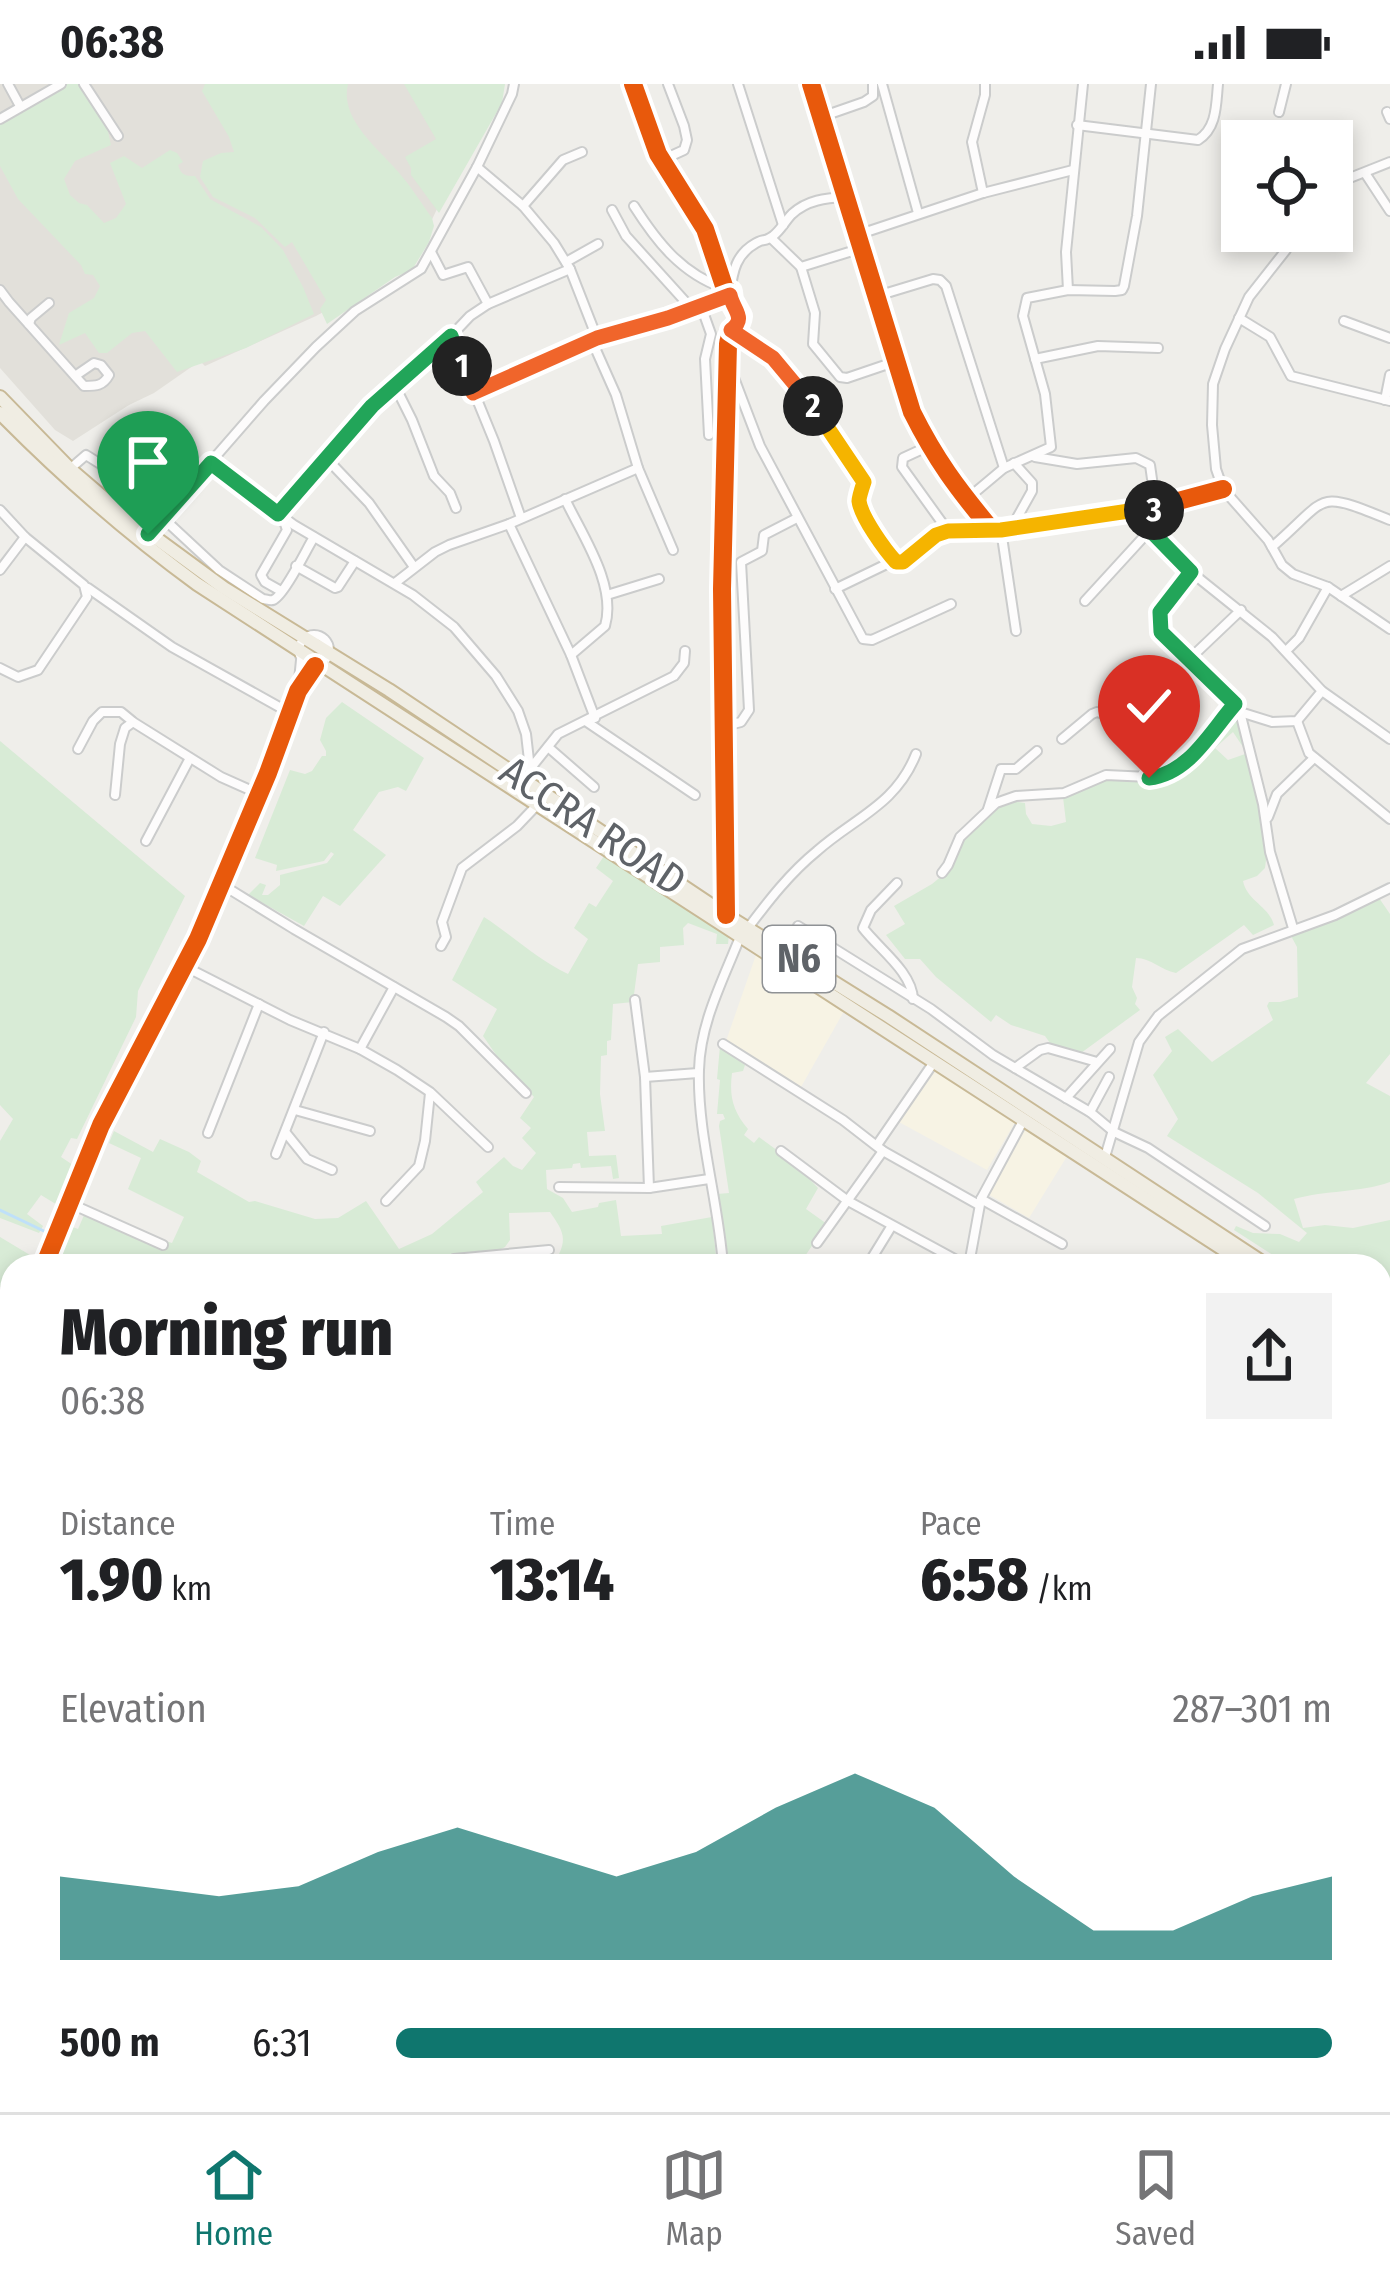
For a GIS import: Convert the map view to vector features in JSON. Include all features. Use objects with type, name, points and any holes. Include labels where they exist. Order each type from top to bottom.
[{"type":"highway","name":"ACCRA ROAD","points":[[0,397],[70,469],[301,649]]},
{"type":"highway","name":"ACCRA ROAD","points":[[0,413],[79,490],[197,584],[435,728],[527,774],[744,932],[934,1061],[1248,1254]]},
{"type":"highway","name":"ACCRA ROAD","points":[[435,728],[538,804],[888,1016],[1232,1254]]},
{"type":"street","points":[[8,84],[20,106]]},
{"type":"street","points":[[0,118],[61,84]]},
{"type":"street","points":[[84,84],[118,136]]},
{"type":"street","points":[[148,534],[316,347],[355,311],[422,268],[477,167],[514,84]]},
{"type":"street","points":[[633,84],[662,160],[705,230],[740,316],[728,344],[722,589],[726,915]]},
{"type":"street","points":[[662,160],[684,150],[687,140],[668,84]]},
{"type":"street","points":[[738,84],[783,225]]},
{"type":"street","points":[[811,84],[912,412],[950,481],[996,529],[1016,631]]},
{"type":"street","points":[[821,117],[864,102],[878,84]]},
{"type":"street","points":[[878,84],[917,213]]},
{"type":"street","points":[[983,193],[972,142],[985,84]]},
{"type":"street","points":[[1068,290],[1066,252],[1083,84]]},
{"type":"street","points":[[967,499],[1009,465],[1048,450],[1052,443],[1045,394],[1023,316],[1027,298],[1068,290],[1122,290],[1124,286],[1151,84]]},
{"type":"street","points":[[1077,125],[1188,141],[1203,137],[1212,125],[1218,84]]},
{"type":"street","points":[[1279,112],[1286,84]]},
{"type":"street","points":[[523,206],[563,160],[582,152]]},
{"type":"street","points":[[1353,177],[1390,162]]},
{"type":"street","points":[[477,167],[523,206],[568,266],[597,338],[596,350],[616,394],[638,469],[673,550]]},
{"type":"street","points":[[857,235],[983,193],[1073,170]]},
{"type":"street","points":[[1365,173],[1390,211]]},
{"type":"street","points":[[473,393],[597,338],[696,308],[728,292],[741,255],[771,238],[794,211],[810,202],[845,197]]},
{"type":"street","points":[[634,206],[679,264],[728,292]]},
{"type":"street","points":[[611,210],[626,236],[696,308],[711,334],[705,358],[710,435]]},
{"type":"street","points":[[771,238],[801,267],[815,313],[813,344],[840,377],[897,361]]},
{"type":"street","points":[[281,516],[372,406],[434,354],[470,316],[568,266],[598,244]]},
{"type":"street","points":[[801,267],[862,248]]},
{"type":"street","points":[[430,252],[443,275],[468,268],[488,304]]},
{"type":"street","points":[[1284,252],[1260,280],[1239,318],[1213,384],[1213,447],[1223,489],[1282,565],[1328,587],[1390,628]]},
{"type":"street","points":[[877,296],[933,279],[946,286],[1009,465],[1033,483],[1012,527]]},
{"type":"street","points":[[0,290],[74,376]]},
{"type":"street","points":[[29,324],[49,302]]},
{"type":"street","points":[[1239,318],[1270,337],[1291,376],[1388,400],[1390,375]]},
{"type":"street","points":[[1344,321],[1390,338]]},
{"type":"street","points":[[731,330],[784,368],[835,436],[864,482],[861,506],[893,561]]},
{"type":"street","points":[[451,336],[521,518]]},
{"type":"street","points":[[1035,359],[1098,346],[1158,348]]},
{"type":"street","points":[[728,363],[760,446],[866,641],[951,604]]},
{"type":"street","points":[[395,386],[434,476],[450,493],[455,508]]},
{"type":"street","points":[[928,446],[903,458],[902,467],[948,531]]},
{"type":"street","points":[[70,469],[86,455],[110,470]]},
{"type":"street","points":[[1032,457],[1077,464],[1142,459],[1150,465],[1156,507],[1150,530],[1085,601]]},
{"type":"street","points":[[327,459],[369,503],[414,566]]},
{"type":"street","points":[[211,463],[281,516],[431,606],[454,627],[496,676],[522,722],[527,774]]},
{"type":"street","points":[[395,583],[448,544],[509,524],[638,469]]},
{"type":"street","points":[[835,589],[893,561],[903,562],[948,531],[1156,507],[1223,489]]},
{"type":"street","points":[[565,499],[607,595],[608,619],[571,656]]},
{"type":"street","points":[[1272,547],[1322,501],[1340,500],[1390,520]]},
{"type":"street","points":[[0,510],[84,585],[172,647],[290,712]]},
{"type":"street","points":[[281,516],[286,530],[261,575],[281,591]]},
{"type":"street","points":[[163,518],[219,570],[273,600],[314,536]]},
{"type":"street","points":[[725,725],[741,722],[749,710],[741,562],[762,551],[764,535],[797,518]]},
{"type":"street","points":[[509,524],[571,656],[591,720],[695,795]]},
{"type":"street","points":[[1150,530],[1191,572],[1286,651],[1322,691],[1390,739]]},
{"type":"street","points":[[0,570],[25,536]]},
{"type":"street","points":[[296,566],[335,588],[355,561]]},
{"type":"street","points":[[1341,596],[1390,566]]},
{"type":"street","points":[[1191,572],[1158,618],[1161,632],[1238,708],[1272,722],[1297,721],[1322,691]]},
{"type":"street","points":[[607,595],[659,580]]},
{"type":"street","points":[[0,668],[18,677],[38,670],[85,603],[84,585]]},
{"type":"street","points":[[1286,651],[1299,638],[1328,587]]},
{"type":"street","points":[[1062,739],[1097,712],[1120,718],[1127,715],[1241,610]]},
{"type":"street","points":[[49,1254],[101,1125],[221,884],[298,692],[322,661],[301,649],[298,692]]},
{"type":"street","points":[[527,774],[558,734],[674,676],[685,651]]},
{"type":"street","points":[[942,873],[960,837],[1005,799],[1064,793],[1098,776],[1165,775],[1238,708]]},
{"type":"street","points":[[1238,708],[1270,852],[1293,928]]},
{"type":"street","points":[[78,749],[102,712],[121,712],[190,758],[259,794]]},
{"type":"street","points":[[1297,721],[1314,758],[1390,819]]},
{"type":"street","points":[[115,795],[120,744],[125,728],[134,722]]},
{"type":"street","points":[[548,746],[594,788]]},
{"type":"street","points":[[987,810],[1001,769],[1016,770],[1037,751]]},
{"type":"street","points":[[721,1254],[698,1073],[705,1027],[744,932],[817,850],[883,802],[910,770],[916,754]]},
{"type":"street","points":[[146,841],[190,758]]},
{"type":"street","points":[[1266,826],[1277,794],[1314,758]]},
{"type":"street","points":[[441,946],[446,937],[442,922],[462,868],[518,826],[538,804]]},
{"type":"street","points":[[897,883],[866,916],[863,928],[907,979],[913,999]]},
{"type":"street","points":[[221,884],[459,1026],[526,1094]]},
{"type":"street","points":[[1101,1164],[1139,1042],[1158,1016],[1242,949],[1335,915],[1386,890],[1390,904]]},
{"type":"street","points":[[799,926],[1265,1226]]},
{"type":"street","points":[[184,966],[360,1049],[430,1092],[488,1148]]},
{"type":"street","points":[[360,1049],[394,987]]},
{"type":"street","points":[[634,1000],[645,1077],[650,1188]]},
{"type":"street","points":[[208,1133],[259,1004]]},
{"type":"street","points":[[276,1154],[324,1032]]},
{"type":"street","points":[[723,1044],[880,1148],[1062,1244]]},
{"type":"street","points":[[1015,1068],[1048,1048],[1097,1062]]},
{"type":"street","points":[[1066,1098],[1111,1049]]},
{"type":"street","points":[[817,1244],[934,1061]]},
{"type":"street","points":[[645,1077],[698,1073]]},
{"type":"street","points":[[1090,1112],[1109,1078]]},
{"type":"street","points":[[386,1202],[418,1166],[430,1092]]},
{"type":"street","points":[[295,1110],[370,1131]]},
{"type":"street","points":[[971,1254],[980,1202],[1024,1120]]},
{"type":"street","points":[[285,1132],[307,1159],[332,1170]]},
{"type":"street","points":[[781,1151],[848,1202],[941,1254]]},
{"type":"street","points":[[559,1187],[650,1188],[710,1179]]},
{"type":"street","points":[[69,1203],[164,1245]]},
{"type":"street","points":[[874,1254],[891,1227]]},
{"type":"street","points":[[507,1254],[549,1250]]},
{"type":"shaded area","points":[[0,84],[495,87],[427,230],[392,275],[316,316],[205,366],[200,361],[73,441],[55,430],[0,368]]},
{"type":"shaded area","points":[[758,949],[847,1006],[801,1087],[725,1044]]},
{"type":"shaded area","points":[[933,1063],[1017,1119],[987,1170],[897,1121]]},
{"type":"shaded area","points":[[1025,1124],[1069,1153],[1029,1218],[986,1193]]},
{"type":"green space","points":[[65,84],[80,84],[106,122],[111,145],[75,161],[64,179],[70,195],[104,223],[116,218],[126,204],[110,163],[124,156],[142,168],[170,150],[177,153],[183,162],[178,165],[181,171],[195,176],[210,199],[261,227],[283,250],[314,314],[246,348],[177,372],[145,331],[132,333],[107,353],[99,353],[85,333],[59,345],[69,313],[94,298],[100,286],[18,199],[0,166],[0,121]]},
{"type":"green space","points":[[205,84],[348,84],[349,107],[359,128],[432,218],[429,242],[412,270],[327,324],[320,309],[326,300],[292,242],[285,247],[255,218],[213,197],[200,177],[203,161],[234,152],[202,91]]},
{"type":"green space","points":[[404,84],[505,84],[502,103],[439,213],[411,175],[405,157],[436,139]]},
{"type":"green space","points":[[342,702],[424,758],[406,791],[398,787],[379,792],[353,830],[386,855],[340,906],[323,896],[304,926],[248,895],[260,883],[266,885],[262,895],[268,895],[280,885],[280,875],[327,863],[334,854],[324,861],[276,871],[277,865],[255,858],[290,770],[305,774],[326,756],[320,740],[326,718]]},
{"type":"green space","points":[[1234,714],[1246,745],[1233,732],[1215,748],[1228,760],[1248,753],[1267,852],[1265,868],[1243,881],[1274,925],[1253,935],[1244,925],[1176,973],[1136,958],[1132,987],[1140,1010],[1081,1053],[996,1015],[991,1022],[920,959],[905,959],[886,935],[905,924],[894,906],[949,870],[958,846],[1004,800],[1025,803],[1032,824],[1066,822],[1063,797],[1105,778],[1157,779],[1176,771],[1204,746],[1227,715]]},
{"type":"green space","points":[[0,741],[185,896],[138,991],[136,1017],[77,1139],[71,1138],[61,1157],[76,1167],[59,1206],[41,1195],[27,1214],[43,1226],[39,1233],[0,1218],[0,1141],[13,1119],[0,1105]]},
{"type":"green space","points":[[606,853],[729,934],[728,944],[716,944],[717,934],[688,923],[683,928],[684,945],[660,947],[660,962],[638,964],[633,1002],[613,1004],[611,1040],[607,1041],[607,1055],[601,1056],[605,1131],[587,1132],[589,1156],[616,1155],[619,1178],[613,1179],[611,1166],[573,1164],[572,1168],[546,1170],[547,1189],[563,1198],[572,1212],[616,1200],[621,1236],[662,1234],[661,1226],[712,1217],[716,1254],[559,1254],[563,1237],[550,1212],[509,1213],[510,1240],[505,1247],[477,1254],[60,1254],[55,1248],[65,1224],[78,1229],[85,1213],[163,1247],[166,1241],[172,1243],[184,1217],[128,1189],[141,1158],[109,1143],[114,1131],[153,1152],[160,1139],[189,1152],[201,1161],[197,1172],[249,1202],[315,1219],[338,1218],[366,1201],[399,1249],[432,1234],[483,1192],[476,1182],[504,1157],[522,1170],[536,1153],[522,1138],[531,1128],[520,1118],[534,1097],[483,1036],[497,1009],[452,980],[484,917],[568,974],[588,939],[574,928],[589,903],[596,907],[613,881],[596,868]]},
{"type":"green space","points":[[1379,898],[1390,914],[1390,1054],[1366,1083],[1390,1096],[1390,1182],[1294,1199],[1303,1228],[1353,1228],[1390,1220],[1390,1254],[1271,1254],[1234,1230],[1236,1226],[1299,1242],[1307,1233],[1258,1193],[1167,1136],[1178,1119],[1153,1075],[1172,1051],[1165,1037],[1178,1029],[1212,1062],[1273,1020],[1269,1002],[1298,997],[1297,947],[1290,934]]},
{"type":"green space","points":[[720,1046],[745,1065],[743,1071],[732,1073],[731,1082],[733,1103],[748,1129],[744,1135],[754,1143],[759,1137],[818,1188],[806,1209],[827,1224],[806,1254],[725,1254],[717,1194],[729,1193],[719,1126],[725,1119],[717,1114]]},
{"type":"green space","points":[[0,1237],[28,1254],[0,1254]]},
{"type":"waterway","points":[[0,1210],[48,1233]]},
{"type":"cycle path","points":[[633,84],[658,154],[705,229],[725,289],[740,316],[728,344],[722,589],[726,915]]},
{"type":"cycle path","points":[[811,84],[912,412],[948,473],[991,529],[1156,507],[1223,489]]},
{"type":"cycle path","points":[[49,1254],[101,1125],[198,939],[298,691],[315,666]]},
{"type":"route","points":[[148,534],[211,463],[278,514],[372,406],[451,336],[473,393],[597,338],[730,295],[740,316],[731,330],[784,368],[835,436],[864,482],[861,506],[893,561],[903,562],[948,531],[1001,530],[1156,507],[1150,530],[1191,572],[1160,612],[1161,632],[1235,704],[1188,758],[1165,775],[1149,778]]}]
